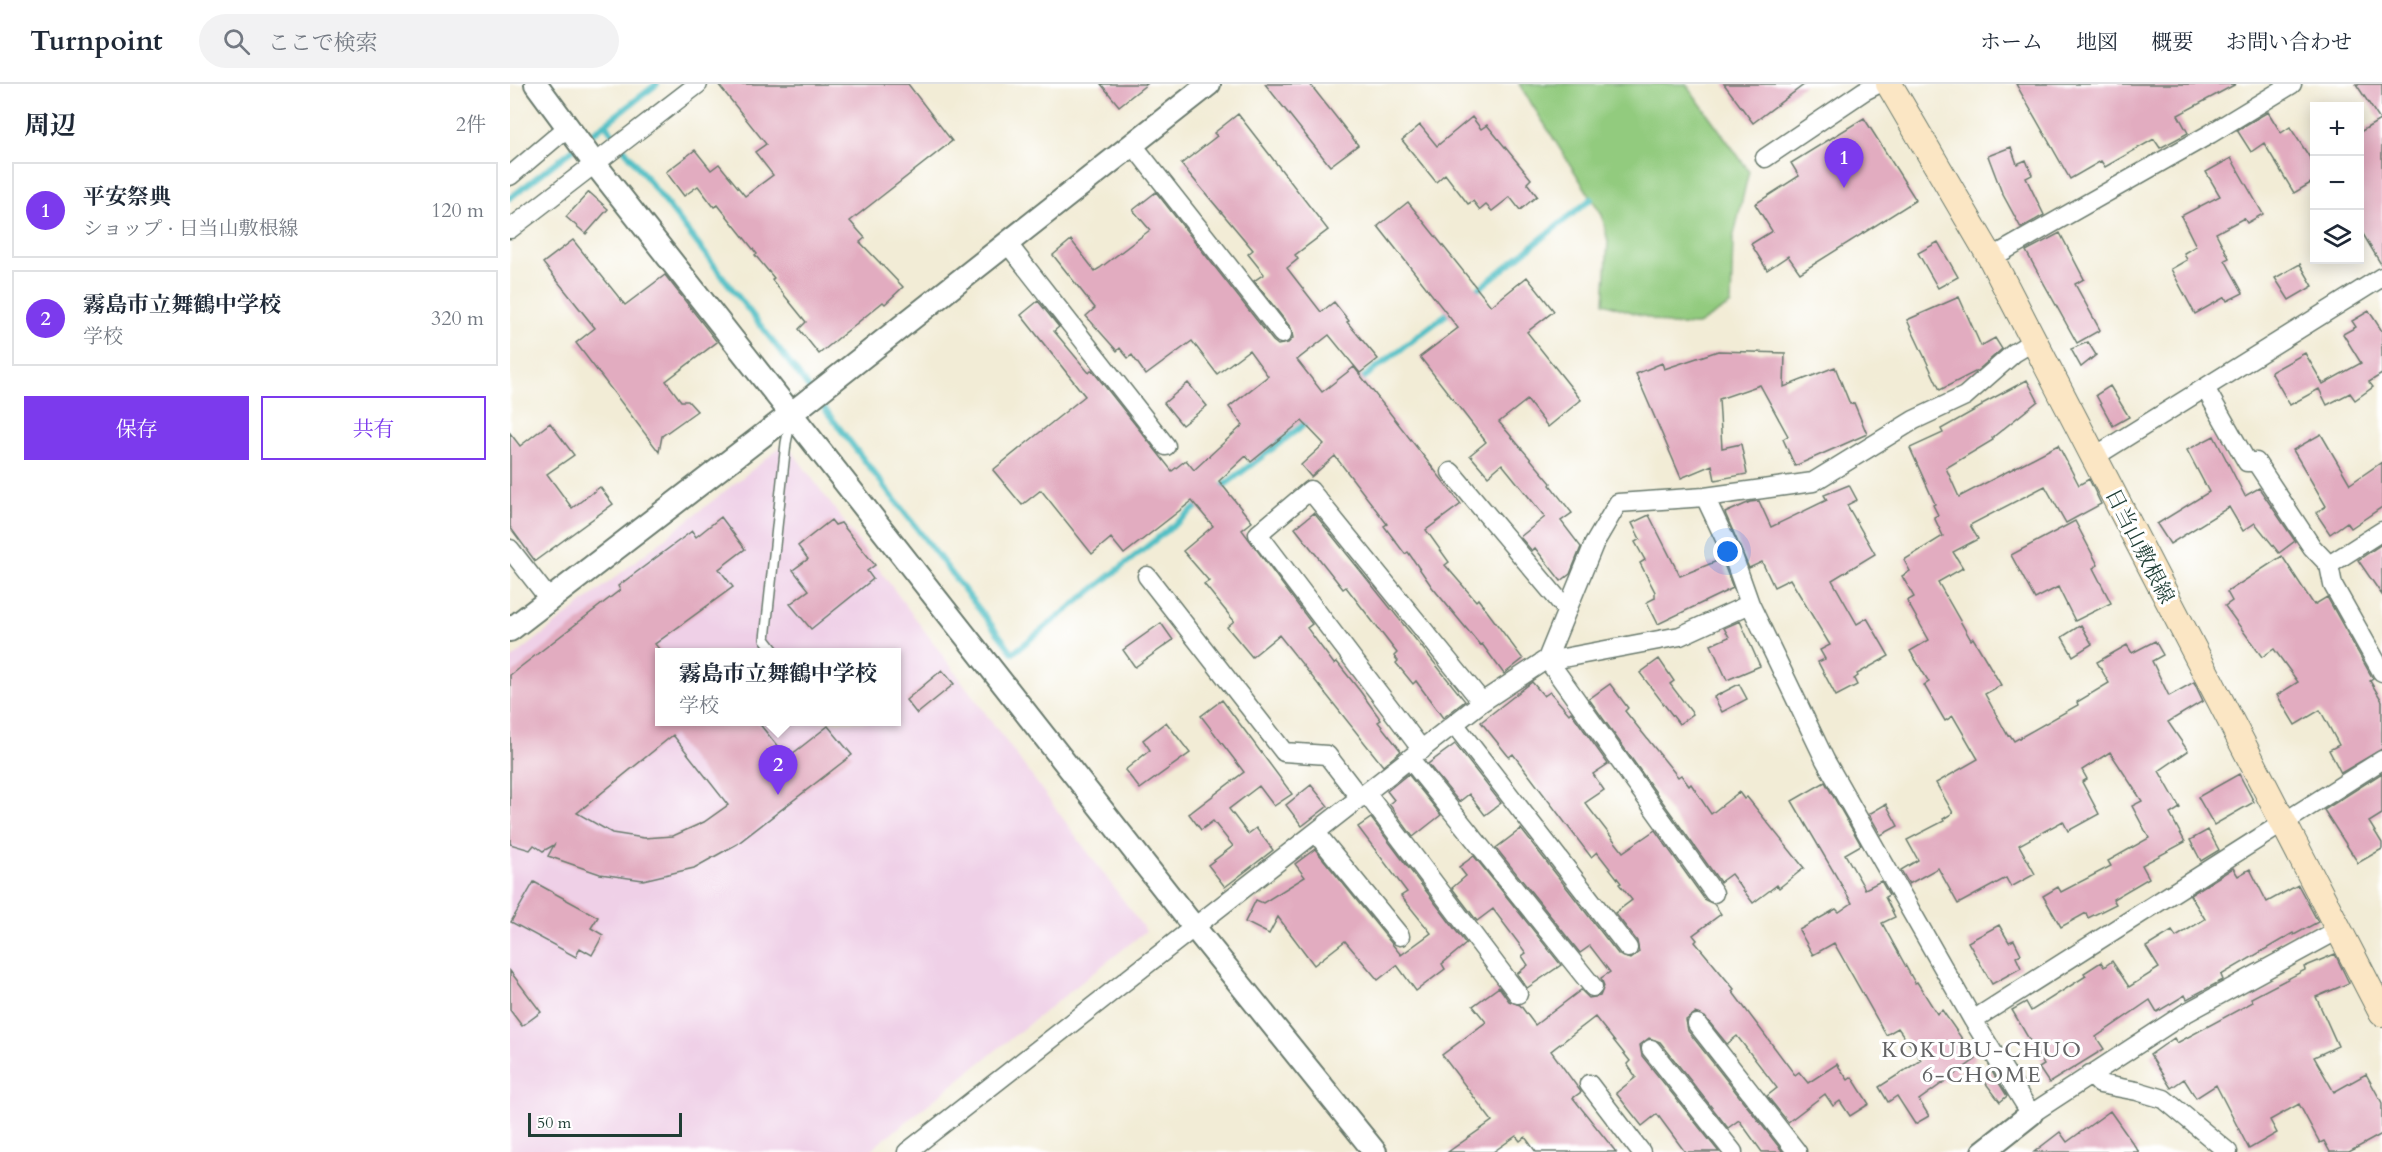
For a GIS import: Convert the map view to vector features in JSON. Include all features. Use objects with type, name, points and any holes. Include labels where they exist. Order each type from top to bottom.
[{"type":"main road","name":"日当山敷根線","points":[[1889,84],[1990,258],[2382,1013]]},
{"type":"street","points":[[536,84],[592,160],[1194,927],[1375,1152]]},
{"type":"street","points":[[510,229],[592,160],[698,84]]},
{"type":"street","points":[[510,630],[792,413],[1209,84]]},
{"type":"street","points":[[1765,158],[1864,91],[1878,84]]},
{"type":"street","points":[[1990,258],[2210,134],[2292,84]]},
{"type":"street","points":[[510,176],[571,130]]},
{"type":"street","points":[[1133,145],[1282,334]]},
{"type":"street","points":[[1007,243],[1166,446]]},
{"type":"street","points":[[2094,457],[2382,277]]},
{"type":"street","points":[[1547,659],[1594,544],[1617,503],[1705,497],[1813,482],[1914,420],[1965,396],[2014,352],[2034,341]]},
{"type":"street","points":[[2205,388],[2247,462],[2256,462],[2312,547],[2329,565],[2333,585],[2382,672]]},
{"type":"street","points":[[1450,472],[1567,610]]},
{"type":"street","points":[[1482,702],[1310,490],[1258,534],[1416,754],[1593,987]]},
{"type":"street","points":[[1705,497],[1733,556],[1750,604],[1825,760],[1974,1020],[2031,1114]]},
{"type":"street","points":[[2329,565],[2382,531]]},
{"type":"street","points":[[510,549],[549,599]]},
{"type":"street","points":[[1147,576],[1284,752],[1327,754],[1363,796],[1518,994]]},
{"type":"street","points":[[908,1152],[1482,702],[1547,659],[1558,659],[1680,636],[1750,604]]},
{"type":"street","points":[[1547,659],[1714,892]]},
{"type":"street","points":[[1455,725],[1628,948]]},
{"type":"street","points":[[1974,1020],[2154,903],[2382,760]]},
{"type":"street","points":[[1316,832],[1400,936]]},
{"type":"street","points":[[1983,1152],[2031,1114],[2184,1014],[2338,930]]},
{"type":"street","points":[[1697,1024],[1797,1152]]},
{"type":"street","points":[[1651,1049],[1733,1152]]},
{"type":"street","points":[[2090,1074],[2100,1084],[2164,1099],[2228,1152]]},
{"type":"street","points":[[1588,1084],[1641,1152]]},
{"type":"lane","points":[[772,648],[765,639],[786,443],[792,413]]},
{"type":"shaded area","points":[[786,443],[1146,931],[868,1152],[510,1152],[510,660]]},
{"type":"green space","points":[[1519,84],[1686,84],[1749,171],[1733,239],[1731,304],[1698,325],[1671,325],[1604,303],[1608,242],[1602,215]]},
{"type":"building","points":[[718,84],[908,84],[952,141],[850,221],[865,238],[860,242],[903,287],[885,304],[883,302],[819,354],[799,329],[806,322],[772,280],[774,278],[755,255],[757,254],[718,205],[714,207],[698,186],[684,196],[666,172],[695,150],[711,170],[719,164],[745,196],[773,175],[755,152],[766,144]]},
{"type":"building","points":[[1101,84],[1147,84],[1119,106]]},
{"type":"building","points":[[1265,84],[1310,84],[1358,145],[1330,166]]},
{"type":"building","points":[[1724,84],[1805,84],[1753,123]]},
{"type":"building","points":[[2016,84],[2236,84],[2178,115],[2188,133],[2160,148],[2154,139],[2105,167],[2101,161],[2070,179]]},
{"type":"building","points":[[2356,84],[2382,84],[2382,266],[2364,236],[2364,130],[2380,120]]},
{"type":"building","points":[[2268,112],[2281,133],[2290,127],[2310,158],[2310,183],[2294,193],[2264,143],[2251,152],[2237,130]]},
{"type":"building","points":[[1238,114],[1328,230],[1295,255],[1298,259],[1287,268],[1321,312],[1334,302],[1349,321],[1347,322],[1378,359],[1360,373],[1329,335],[1297,360],[1322,392],[1354,367],[1461,504],[1426,530],[1449,562],[1445,565],[1476,601],[1478,599],[1523,659],[1504,674],[1482,644],[1480,645],[1432,587],[1408,552],[1405,554],[1384,526],[1387,524],[1335,456],[1311,477],[1301,465],[1324,444],[1302,421],[1251,462],[1246,456],[1219,481],[1252,522],[1242,530],[1312,624],[1307,628],[1334,664],[1337,662],[1360,691],[1381,720],[1378,722],[1401,751],[1383,766],[1279,635],[1252,657],[1227,627],[1234,621],[1204,584],[1209,581],[1183,551],[1213,526],[1192,501],[1124,554],[1111,538],[1092,554],[1041,490],[1022,505],[993,470],[1085,396],[1021,315],[1038,301],[1059,327],[1054,331],[1089,373],[1092,370],[1172,471],[1186,460],[1194,470],[1243,425],[1229,407],[1268,376],[1249,350],[1217,374],[1192,341],[1146,375],[1132,355],[1128,358],[1120,348],[1117,351],[1086,316],[1095,308],[1053,255],[1071,240],[1095,271],[1100,268],[1150,230],[1133,210],[1156,192],[1273,341],[1278,345],[1288,343],[1293,338],[1291,328],[1254,281],[1264,274],[1248,254],[1253,250],[1181,164],[1217,136],[1214,133]]},
{"type":"building","points":[[1472,117],[1481,129],[1487,125],[1531,179],[1527,183],[1537,196],[1520,210],[1510,197],[1492,211],[1486,205],[1480,210],[1473,201],[1468,204],[1445,174],[1436,182],[1402,140],[1420,125],[1437,146]]},
{"type":"building","points":[[1864,118],[1916,200],[1800,273],[1788,256],[1767,270],[1751,244],[1772,231],[1755,204],[1799,176],[1791,163]]},
{"type":"building","points":[[2011,147],[2017,164],[2026,160],[2032,175],[2026,178],[2044,215],[2021,228],[2002,193],[1988,156]]},
{"type":"building","points":[[2231,158],[2263,214],[2247,223],[2244,218],[2216,233],[2229,258],[2225,260],[2243,293],[2227,301],[2225,297],[2195,314],[2171,269],[2187,260],[2184,253],[2196,246],[2181,216],[2220,196],[2206,172]]},
{"type":"building","points":[[589,192],[608,209],[586,234],[566,217]]},
{"type":"building","points":[[1408,202],[1491,306],[1527,277],[1554,311],[1527,332],[1581,400],[1548,427],[1527,400],[1499,422],[1551,483],[1550,485],[1572,513],[1561,521],[1581,547],[1570,574],[1561,581],[1535,548],[1532,551],[1520,537],[1545,517],[1502,464],[1488,476],[1470,455],[1486,442],[1420,357],[1458,328],[1378,226]]},
{"type":"building","points":[[2060,233],[2084,279],[2075,284],[2100,330],[2077,343],[2026,251]]},
{"type":"building","points":[[573,240],[625,305],[665,275],[717,342],[666,381],[681,401],[688,401],[697,411],[662,436],[659,452],[576,343],[595,328],[543,263]]},
{"type":"building","points":[[1938,242],[1958,277],[1938,288],[1918,253]]},
{"type":"building","points":[[2300,264],[2313,286],[2289,300],[2275,278]]},
{"type":"building","points":[[1959,297],[1981,346],[1995,338],[2002,349],[1977,371],[1940,390],[1907,320]]},
{"type":"building","points":[[2369,311],[2382,331],[2382,374],[2369,382],[2373,387],[2355,400],[2350,393],[2327,405],[2319,389],[2290,405],[2271,372],[2305,353],[2323,384],[2361,363],[2343,334],[2356,327],[2352,321]]},
{"type":"building","points":[[2088,342],[2096,355],[2081,367],[2071,349]]},
{"type":"building","points":[[1718,351],[1785,353],[1784,387],[1835,367],[1850,404],[1854,403],[1867,434],[1795,466],[1783,439],[1788,436],[1760,385],[1719,399],[1722,448],[1741,444],[1747,474],[1715,480],[1712,465],[1681,478],[1636,374],[1662,363],[1664,369]]},
{"type":"building","points":[[2027,380],[2038,401],[1992,438],[1993,440],[1946,468],[1959,497],[2058,445],[2079,485],[2089,479],[2101,504],[2066,523],[2045,486],[1970,525],[1978,539],[1953,552],[1963,568],[1938,582],[1971,640],[1973,638],[2001,685],[1985,694],[2008,736],[2010,735],[2014,741],[2078,705],[2077,702],[2109,683],[2097,662],[2127,645],[2132,653],[2155,641],[2163,655],[2152,661],[2169,696],[2194,682],[2203,701],[2168,722],[2188,751],[2159,771],[2180,808],[2170,814],[2185,842],[2142,865],[2149,878],[2113,899],[2116,904],[2088,918],[2086,913],[2061,927],[2043,896],[2058,887],[2061,892],[2111,866],[2108,861],[2149,838],[2132,806],[2142,801],[2110,752],[2082,770],[2087,779],[2082,782],[2099,814],[2068,831],[2063,821],[2019,845],[2035,874],[2011,887],[2006,878],[1958,904],[1938,868],[1909,884],[1901,870],[1918,860],[1907,840],[1944,821],[1943,819],[1953,813],[1936,783],[1978,759],[1953,716],[1945,721],[1924,685],[1929,682],[1910,651],[1929,640],[1907,601],[1914,597],[1902,576],[1910,571],[1904,560],[1943,536],[1934,517],[1938,515],[1933,505],[1935,504],[1910,448],[1943,433],[1941,429]]},
{"type":"building","points":[[1188,383],[1207,406],[1182,425],[1164,403]]},
{"type":"building","points":[[2110,386],[2129,417],[2113,426],[2096,395]]},
{"type":"building","points":[[550,423],[574,455],[547,474],[572,508],[600,487],[613,504],[535,561],[510,527],[510,433],[520,446]]},
{"type":"building","points":[[2321,434],[2350,484],[2382,462],[2382,507],[2351,528],[2347,522],[2330,534],[2316,513],[2326,506],[2293,450]]},
{"type":"building","points":[[2214,436],[2245,496],[2259,488],[2295,541],[2279,553],[2255,523],[2243,531],[2229,507],[2170,544],[2157,524],[2209,492],[2187,450]]},
{"type":"building","points":[[1849,485],[1857,500],[1847,505],[1875,554],[1832,580],[1857,624],[1867,618],[1889,656],[1857,674],[1858,676],[1854,679],[1857,685],[1836,696],[1818,662],[1825,659],[1820,650],[1830,645],[1790,579],[1774,587],[1762,562],[1749,568],[1725,513],[1750,502],[1759,501],[1771,527],[1827,500],[1824,495]]},
{"type":"building","points":[[1314,513],[1465,701],[1443,718],[1416,681],[1413,684],[1396,663],[1398,661],[1394,656],[1397,653],[1346,587],[1343,589],[1295,528]]},
{"type":"building","points":[[1649,515],[1680,576],[1722,559],[1733,588],[1658,624],[1647,602],[1655,598],[1655,592],[1640,563],[1645,560],[1635,542],[1640,539],[1632,523]]},
{"type":"building","points":[[721,517],[745,549],[719,569],[733,587],[655,644],[658,648],[655,648],[655,726],[761,726],[787,758],[828,726],[852,755],[737,844],[694,868],[643,880],[600,874],[548,856],[554,845],[543,851],[534,845],[530,850],[510,844],[510,675],[620,590],[618,586],[692,531],[696,537]],"holes":[[[673,735],[728,805],[704,822],[673,836],[644,838],[612,833],[577,813]]]},
{"type":"building","points":[[831,520],[835,525],[841,523],[875,565],[867,571],[873,579],[811,629],[790,604],[809,590],[793,570],[808,559],[798,546]]},
{"type":"building","points":[[2075,521],[2098,565],[2093,568],[2111,603],[2075,621],[2058,587],[2035,599],[2011,555]]},
{"type":"building","points":[[2382,544],[2382,595],[2358,560]]},
{"type":"building","points":[[2282,556],[2314,605],[2327,597],[2373,679],[2370,681],[2382,701],[2382,749],[2341,773],[2329,750],[2339,745],[2320,710],[2295,725],[2277,695],[2298,682],[2274,649],[2262,657],[2225,606],[2232,601],[2227,592]]},
{"type":"building","points":[[1740,621],[1760,666],[1727,680],[1711,645],[1729,637],[1724,628]]},
{"type":"building","points":[[1161,623],[1173,640],[1135,667],[1123,650]]},
{"type":"building","points":[[2081,625],[2092,644],[2073,656],[2062,637]]},
{"type":"building","points":[[1659,659],[1674,681],[1670,684],[1693,714],[1679,724],[1640,673]]},
{"type":"building","points":[[942,670],[954,684],[917,714],[906,700]]},
{"type":"building","points":[[1532,682],[1544,696],[1550,692],[1569,714],[1571,712],[1608,764],[1593,774],[1604,790],[1585,803],[1623,852],[1655,830],[1705,900],[1714,904],[1721,914],[1693,935],[1697,940],[1695,942],[1734,989],[1732,991],[1795,1075],[1799,1072],[1808,1083],[1837,1064],[1848,1080],[1852,1077],[1869,1104],[1850,1116],[1840,1101],[1833,1106],[1825,1094],[1788,1122],[1767,1096],[1777,1088],[1737,1036],[1727,1044],[1705,1017],[1695,1013],[1686,1020],[1688,1031],[1783,1152],[1762,1152],[1739,1120],[1728,1128],[1660,1042],[1649,1038],[1640,1045],[1642,1056],[1719,1152],[1685,1152],[1657,1114],[1642,1126],[1616,1093],[1636,1077],[1627,1064],[1630,1061],[1595,1017],[1551,1051],[1581,1092],[1573,1098],[1616,1152],[1536,1152],[1525,1137],[1520,1141],[1516,1136],[1493,1152],[1448,1152],[1492,1121],[1442,1055],[1486,1022],[1473,1006],[1499,987],[1509,1001],[1520,1005],[1535,1025],[1581,990],[1589,998],[1600,996],[1604,986],[1601,978],[1610,972],[1590,946],[1580,953],[1496,848],[1521,829],[1619,955],[1630,959],[1639,952],[1637,941],[1615,913],[1632,900],[1619,884],[1621,883],[1597,852],[1591,857],[1513,754],[1509,757],[1481,722]]},
{"type":"building","points":[[1610,684],[1628,708],[1625,711],[1678,777],[1681,775],[1689,786],[1691,784],[1711,814],[1739,792],[1744,799],[1747,797],[1804,868],[1779,888],[1777,885],[1753,903],[1731,874],[1720,882],[1589,699]]},
{"type":"building","points":[[1739,684],[1747,699],[1722,712],[1714,697]]},
{"type":"building","points":[[1222,700],[1292,794],[1274,806],[1259,786],[1229,809],[1248,834],[1256,828],[1273,850],[1225,887],[1208,865],[1233,846],[1213,821],[1201,830],[1189,814],[1244,772],[1201,716]]},
{"type":"building","points":[[1166,722],[1190,753],[1140,789],[1125,770],[1150,750],[1143,740]]},
{"type":"building","points":[[1455,744],[1501,803],[1485,815],[1469,794],[1459,802],[1428,764]]},
{"type":"building","points":[[2382,773],[2382,814],[2369,822],[2382,843],[2382,849],[2358,863],[2324,810]]},
{"type":"building","points":[[1408,774],[1441,815],[1413,837],[1389,804],[1394,800],[1387,791]]},
{"type":"building","points":[[2239,774],[2254,802],[2214,825],[2198,797]]},
{"type":"building","points":[[1825,782],[1861,845],[1845,854],[1865,889],[1881,881],[1889,895],[1885,897],[1895,917],[1882,923],[1915,983],[1917,982],[1937,1014],[1942,1010],[1976,1059],[1919,1100],[1929,1116],[1915,1124],[1897,1096],[1888,1102],[1879,1087],[1921,1060],[1898,1028],[1886,1035],[1834,943],[1813,955],[1799,930],[1836,909],[1839,912],[1852,903],[1792,801]]},
{"type":"building","points":[[1311,785],[1328,806],[1302,826],[1286,805]]},
{"type":"building","points":[[1886,804],[1898,826],[1881,835],[1869,814]]},
{"type":"building","points":[[1371,818],[1466,944],[1442,964],[1445,969],[1416,991],[1397,965],[1378,980],[1345,941],[1314,965],[1278,917],[1269,934],[1245,922],[1256,900],[1263,903],[1305,877],[1295,864],[1315,849],[1401,955],[1431,933],[1401,896],[1407,892],[1358,827]]},
{"type":"building","points":[[2208,830],[2219,850],[2201,861],[2190,840]]},
{"type":"building","points":[[1474,856],[1561,965],[1527,988],[1517,974],[1528,965],[1522,956],[1526,953],[1493,909],[1477,921],[1452,888],[1466,876],[1459,867]]},
{"type":"building","points":[[2233,868],[2238,876],[2250,869],[2267,902],[2298,885],[2318,922],[2294,935],[2293,933],[2221,975],[2223,980],[2187,999],[2185,995],[2157,1012],[2150,1000],[2096,1037],[2104,1049],[2049,1083],[2039,1068],[2044,1065],[2012,1010],[2026,1002],[2031,1011],[2086,976],[2084,973],[2101,962],[2104,967],[2112,961],[2129,987],[2159,968],[2146,947],[2172,931],[2176,937],[2205,919],[2190,895]]},
{"type":"building","points":[[534,882],[598,917],[591,928],[603,935],[592,955],[580,948],[576,957],[511,922]]},
{"type":"building","points":[[1999,925],[2009,942],[2014,940],[2021,954],[2016,957],[2021,968],[1992,984],[1968,942]]},
{"type":"building","points":[[2335,954],[2349,983],[2316,997],[2338,1046],[2314,1057],[2334,1092],[2366,1074],[2382,1103],[2382,1134],[2349,1152],[2330,1152],[2324,1141],[2320,1143],[2299,1104],[2270,1120],[2277,1133],[2249,1149],[2216,1085],[2196,1098],[2184,1079],[2171,1088],[2150,1055],[2174,1038],[2177,1043],[2253,1002],[2251,998],[2305,970],[2304,967]]},
{"type":"building","points":[[510,971],[541,1012],[522,1026],[510,1010]]},
{"type":"building","points":[[1991,1070],[2007,1096],[2000,1102],[1981,1077]]},
{"type":"building","points":[[2110,1111],[2139,1152],[2034,1152],[2060,1132],[2067,1142]]},
{"type":"waterway","points":[[584,140],[657,84]]},
{"type":"waterway","points":[[605,124],[811,391]]},
{"type":"waterway","points":[[510,198],[576,147]]},
{"type":"waterway","points":[[1472,294],[1591,199]]},
{"type":"waterway","points":[[1358,382],[1452,310]]},
{"type":"waterway","points":[[817,399],[1013,653],[1203,502]]},
{"type":"waterway","points":[[1218,490],[1310,420]]},
{"type":"place","name":"平安祭典","points":[[1844,188]]},
{"type":"place","name":"霧島市立舞鶴中学校","points":[[778,795]]},
{"type":"district","name":"KOKUBU-CHUO 6-CHOME","points":[[1982,1062]]}]
